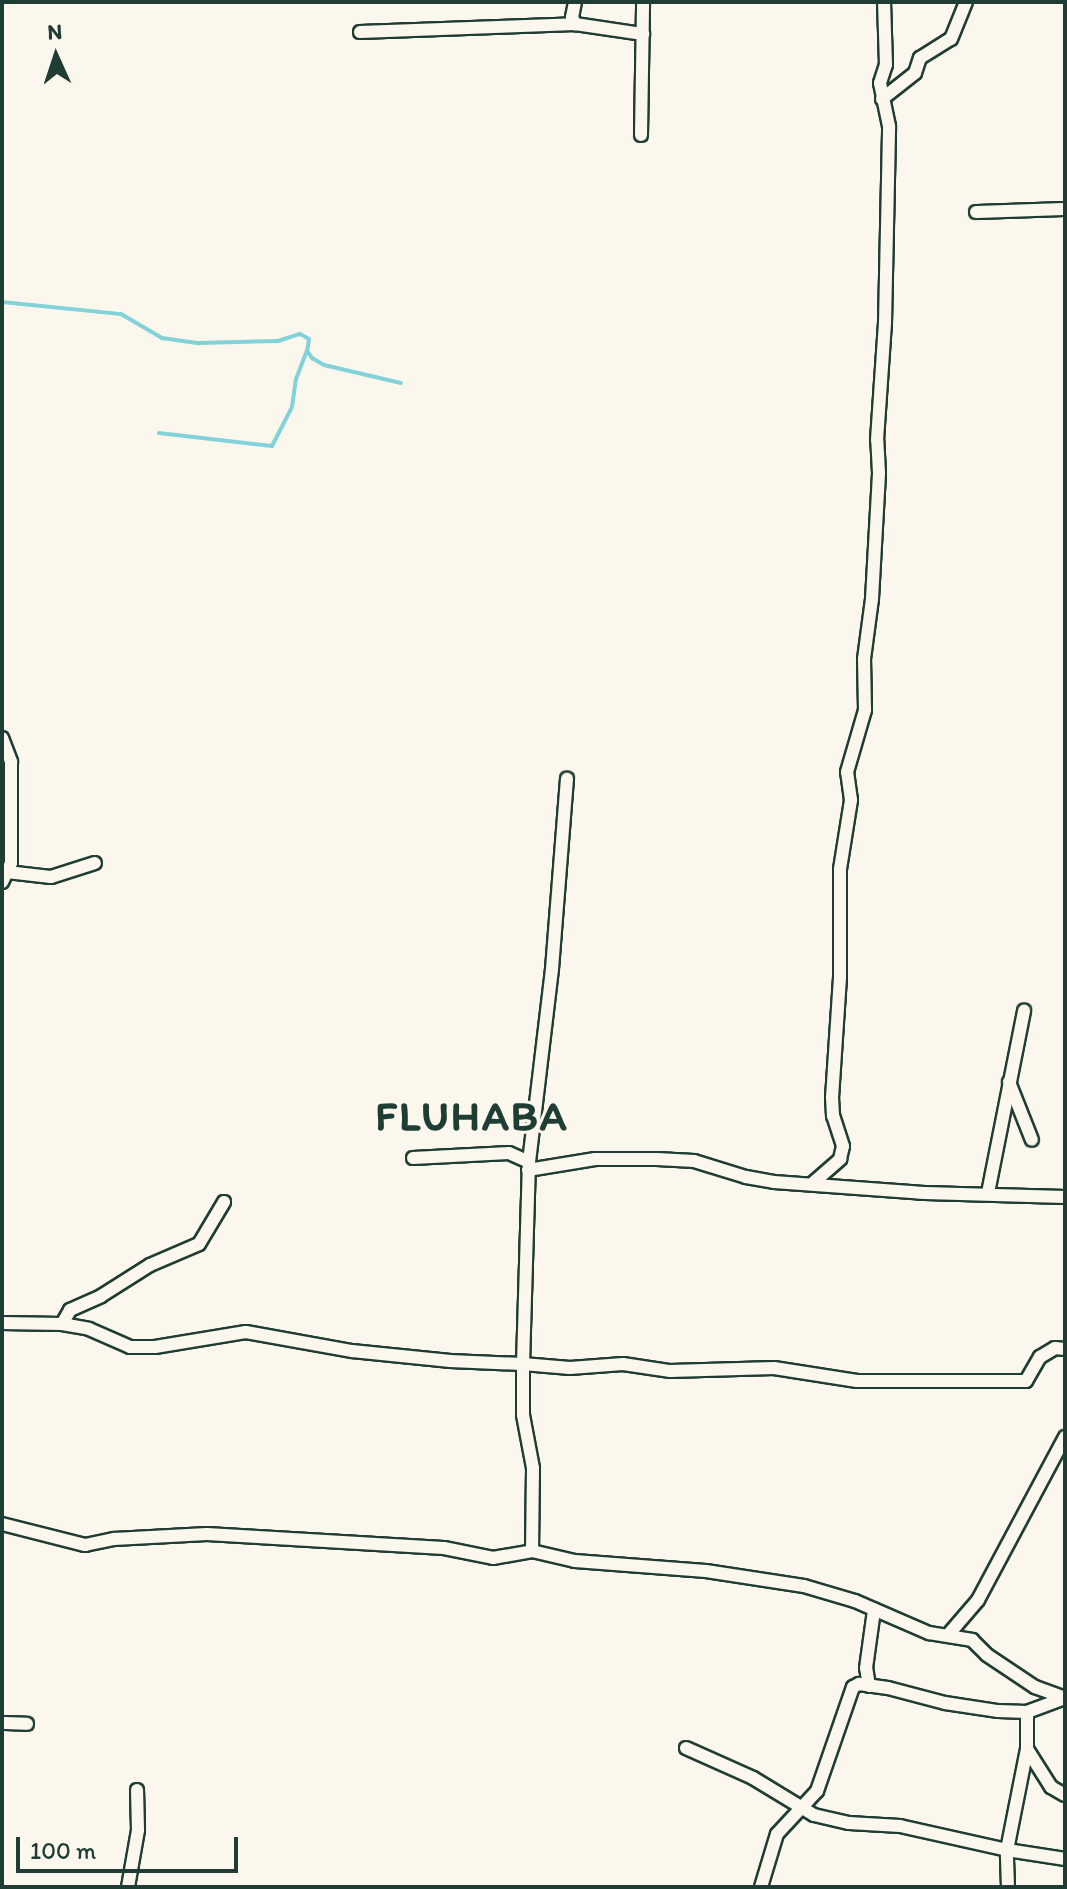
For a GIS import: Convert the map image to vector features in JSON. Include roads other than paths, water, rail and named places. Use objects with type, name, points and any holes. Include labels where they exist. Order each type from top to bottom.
[{"type":"street","points":[[575,2],[572,17],[575,24]]},
{"type":"street","points":[[641,135],[643,2]]},
{"type":"street","points":[[814,1182],[840,1159],[843,1146],[833,1116],[832,1098],[840,977],[840,869],[851,800],[847,772],[865,710],[864,659],[872,599],[879,473],[877,440],[885,323],[889,126],[880,83],[886,65],[884,2]]},
{"type":"street","points":[[882,99],[915,73],[920,58],[951,39],[966,2]]},
{"type":"street","points":[[360,32],[575,24],[643,34]]},
{"type":"street","points":[[976,212],[1065,209]]},
{"type":"street","points":[[2,738],[11,762],[11,863],[4,877],[51,877],[95,863]]},
{"type":"street","points":[[532,1551],[533,1468],[523,1415],[528,1166],[552,969],[567,779]]},
{"type":"street","points":[[988,1193],[1024,1011]]},
{"type":"street","points":[[1009,1082],[1032,1140]]},
{"type":"street","points":[[413,1158],[509,1153],[528,1166],[595,1159],[694,1161],[774,1182],[814,1182],[925,1193],[1065,1197]]},
{"type":"street","points":[[62,1324],[70,1310],[101,1296],[150,1265],[199,1244],[224,1202]]},
{"type":"street","points":[[2,1323],[62,1324],[89,1329],[130,1347],[155,1347],[246,1332],[352,1351],[450,1361],[570,1368],[623,1364],[670,1371],[774,1368],[857,1381],[1026,1381],[1040,1357],[1055,1348],[1065,1349]]},
{"type":"street","points":[[948,1635],[978,1600],[1065,1437]]},
{"type":"street","points":[[2,1524],[85,1545],[114,1539],[207,1534],[444,1548],[493,1558],[532,1551],[575,1561],[706,1571],[804,1586],[929,1633],[972,1640],[987,1655],[1035,1687],[1065,1698]]},
{"type":"street","points":[[869,1686],[866,1668],[874,1610]]},
{"type":"street","points":[[761,1887],[777,1834],[800,1809],[811,1802],[817,1791],[853,1687],[869,1686],[945,1703],[1027,1712],[1065,1698]]},
{"type":"street","points":[[1008,1887],[1007,1850],[1027,1749],[1027,1712]]},
{"type":"street","points":[[2,1723],[27,1724]]},
{"type":"street","points":[[686,1748],[753,1778],[800,1809],[849,1823],[900,1826],[1007,1850],[1065,1859]]},
{"type":"street","points":[[1027,1749],[1051,1787],[1065,1795]]},
{"type":"street","points":[[128,1887],[138,1830],[137,1790]]},
{"type":"waterway","points":[[2,302],[121,314],[162,338],[199,343],[278,341],[300,334],[309,339],[307,351],[312,358],[324,365],[401,383]]},
{"type":"waterway","points":[[159,433],[272,446],[292,407],[296,379],[307,351]]},
{"type":"district","name":"FLUHABA","points":[[472,1116]]}]
